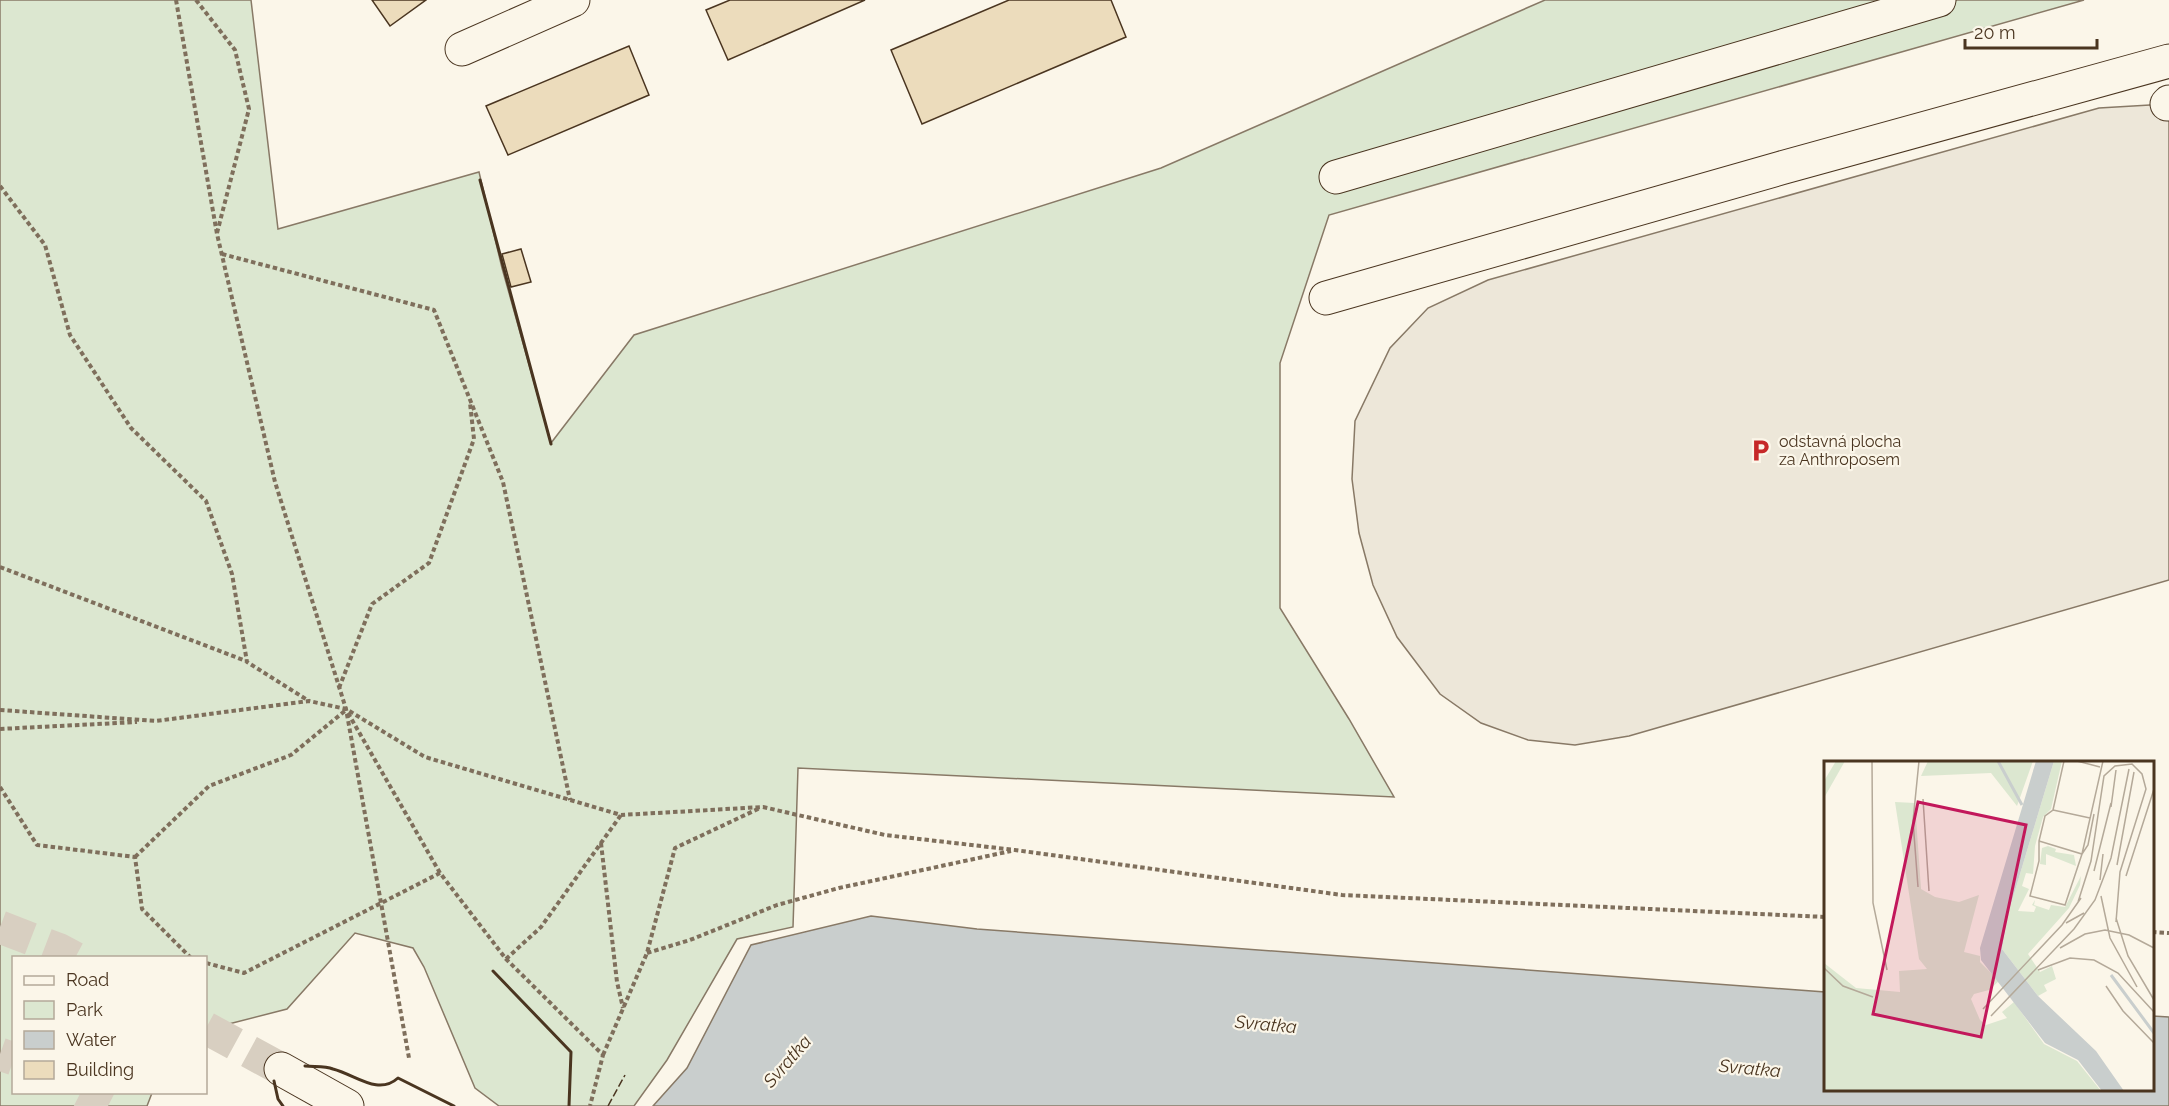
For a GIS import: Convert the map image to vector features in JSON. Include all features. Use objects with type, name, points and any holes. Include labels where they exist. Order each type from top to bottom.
[{"type":"main road","points":[[462,49],[573,0]]},
{"type":"main road","points":[[1336,177],[1940,0]]},
{"type":"main road","points":[[1326,298],[1770,171],[2169,61]]},
{"type":"main road","points":[[281,1069],[347,1106]]},
{"type":"path","points":[[176,0],[201,154],[221,254],[274,482],[346,709],[409,1058]]},
{"type":"path","points":[[196,0],[235,50],[249,109],[217,234]]},
{"type":"path","points":[[0,186],[45,245],[70,335],[131,428],[206,501],[232,574],[247,662]]},
{"type":"path","points":[[221,254],[434,310],[503,482],[570,800]]},
{"type":"path","points":[[339,689],[372,604],[429,563],[474,439],[470,397]]},
{"type":"path","points":[[0,567],[247,662],[309,701]]},
{"type":"path","points":[[0,729],[156,721],[309,701],[346,709],[425,757],[621,815],[763,807],[885,835],[1015,850],[1342,895],[1824,917]]},
{"type":"path","points":[[135,857],[209,786],[291,755],[346,709]]},
{"type":"path","points":[[346,709],[440,873],[506,959],[603,1055]]},
{"type":"path","points":[[0,710],[156,721]]},
{"type":"path","points":[[0,788],[38,846],[135,857]]},
{"type":"path","points":[[590,1106],[603,1055],[647,953],[675,848],[763,807]]},
{"type":"path","points":[[506,959],[541,927],[621,815]]},
{"type":"path","points":[[601,842],[617,982],[623,1008]]},
{"type":"path","points":[[647,953],[690,940],[777,905],[839,888],[1015,850]]},
{"type":"path","points":[[135,857],[142,909],[190,956]]},
{"type":"path","points":[[207,963],[244,973],[440,873]]},
{"type":"path","points":[[2154,932],[2169,933]]},
{"type":"green space","points":[[0,0],[251,0],[278,229],[479,172],[502,268],[551,443],[634,335],[1161,168],[1545,0],[2084,0],[1329,215],[1280,363],[1280,608],[1394,797],[798,768],[793,927],[737,939],[667,1060],[634,1106],[499,1106],[475,1088],[424,967],[413,948],[355,933],[287,1009],[217,1027],[207,1034],[207,956],[12,956],[12,1094],[152,1094],[147,1106],[0,1106]]},
{"type":"shaded area","name":"odstavná plocha za Anthroposem","points":[[2169,105],[2169,580],[1629,736],[1575,745],[1528,740],[1481,723],[1440,694],[1397,637],[1373,585],[1359,533],[1352,479],[1355,421],[1390,348],[1428,308],[1488,280],[2099,108]]},
{"type":"water","name":"Svratka","points":[[871,916],[977,929],[1824,992],[1824,1091],[2154,1091],[2154,1016],[2169,1017],[2169,1106],[653,1106],[687,1068],[751,945]]},
{"type":"building","points":[[372,0],[426,0],[390,26]]},
{"type":"building","points":[[730,0],[865,0],[728,60],[706,10]]},
{"type":"building","points":[[1009,0],[1111,0],[1126,37],[922,124],[891,50]]},
{"type":"building","points":[[629,46],[649,95],[508,155],[486,106]]},
{"type":"building","points":[[521,249],[531,282],[511,287],[502,254]]},
{"type":"tunnel","points":[[0,927],[71,956]]},
{"type":"tunnel","points":[[207,1029],[281,1069]]},
{"type":"tunnel","points":[[0,1054],[12,1058]]},
{"type":"tunnel","points":[[85,1094],[108,1106]]},
{"type":"fence","points":[[608,1106],[625,1075]]},
{"type":"wall","points":[[480,180],[551,444]]},
{"type":"wall","points":[[493,971],[571,1052],[569,1106]]},
{"type":"wall","points":[[305,1066],[330,1068],[375,1085],[390,1083],[398,1078],[454,1106]]},
{"type":"wall","points":[[274,1081],[278,1099],[283,1106]]},
{"type":"place","name":"odstavná plocha za Anthroposem","points":[[1761,450]]}]
